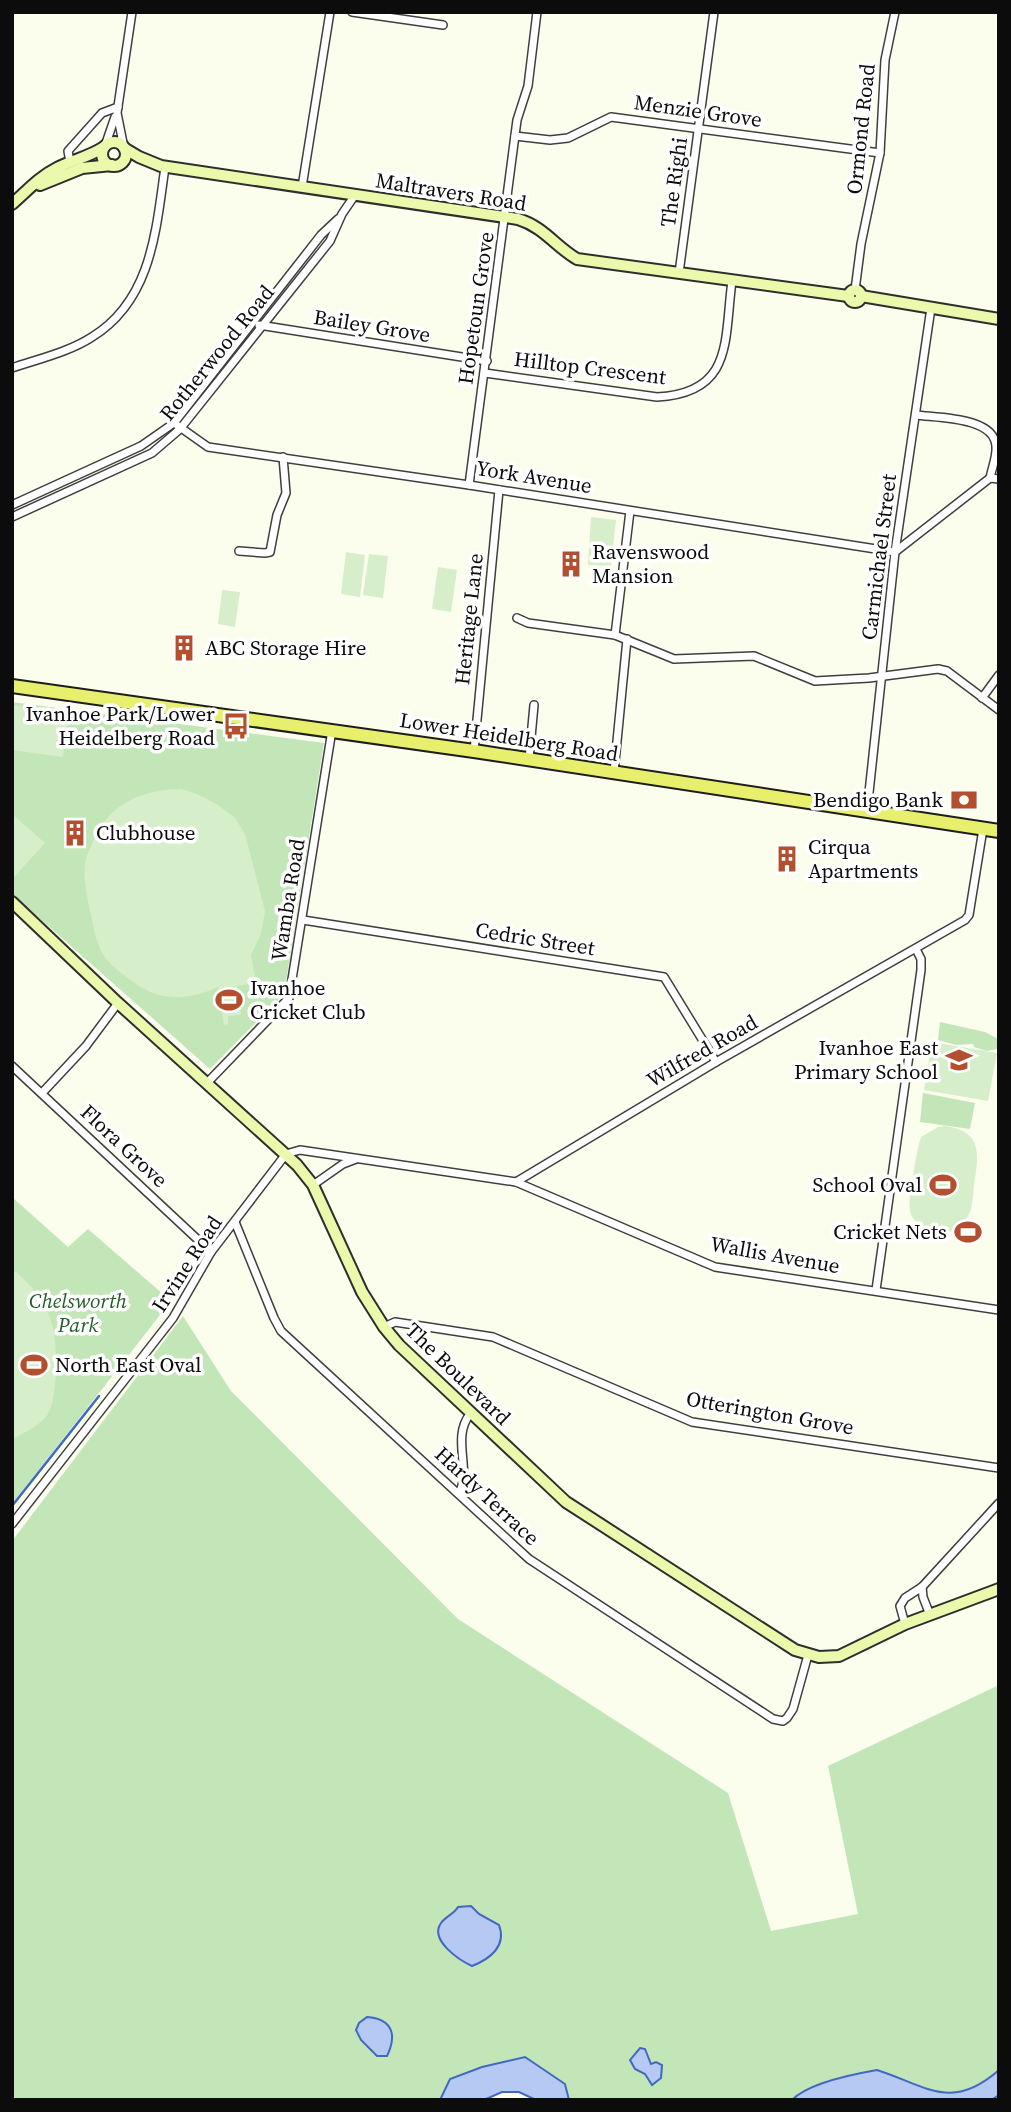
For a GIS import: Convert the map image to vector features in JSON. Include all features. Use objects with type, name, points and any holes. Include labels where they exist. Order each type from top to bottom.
[{"type":"main road","name":"Lower Heidelberg Road","points":[[12,686],[332,730],[999,831]]},
{"type":"street","points":[[117,110],[125,157],[115,165],[103,160],[117,110],[132,12]]},
{"type":"street","points":[[302,187],[330,12]]},
{"type":"street","points":[[352,12],[443,24]]},
{"type":"street","name":"Hopetoun Grove","points":[[469,485],[517,120],[528,86],[537,12]]},
{"type":"street","name":"The Righi","points":[[679,273],[714,12]]},
{"type":"street","name":"Ormond Road","points":[[855,294],[861,244],[880,153],[885,60],[895,12]]},
{"type":"street","points":[[70,162],[68,151],[102,114],[117,110]]},
{"type":"street","name":"Menzie Grove","points":[[515,136],[550,140],[568,138],[611,117],[880,153]]},
{"type":"street","points":[[105,146],[114,142],[124,148]]},
{"type":"street","name":"Maltravers Road","points":[[12,204],[40,178],[105,146]]},
{"type":"street","name":"Maltravers Road","points":[[124,148],[139,158],[163,167]]},
{"type":"street","name":"Maltravers Road","points":[[28,191],[82,168],[132,163],[145,167],[163,167],[529,222],[542,229],[563,250],[578,259],[732,281],[855,294],[999,319]]},
{"type":"street","points":[[12,368],[90,339],[128,305],[149,262],[163,167]]},
{"type":"street","name":"Rotherwood Road","points":[[12,517],[152,453],[180,429],[330,241],[342,214],[355,195]]},
{"type":"street","name":"Rotherwood Road","points":[[12,505],[141,446],[174,423],[321,235],[342,214]]},
{"type":"street","name":"Hilltop Crescent","points":[[485,373],[657,397],[679,396],[697,388],[713,376],[723,356],[732,281]]},
{"type":"street","name":"Carmichael Street","points":[[867,811],[895,552],[931,308]]},
{"type":"street","name":"Bailey Grove","points":[[253,322],[262,326],[486,361]]},
{"type":"street","points":[[895,552],[994,479],[996,442],[990,429],[975,423],[916,415]]},
{"type":"street","name":"York Avenue","points":[[174,423],[208,447],[895,552]]},
{"type":"street","points":[[239,551],[265,554],[270,552],[277,515],[286,493],[282,457]]},
{"type":"street","name":"Heritage Lane","points":[[474,751],[499,490]]},
{"type":"street","points":[[615,635],[630,510]]},
{"type":"street","points":[[517,618],[528,623],[615,635],[674,659],[754,656],[815,681],[938,669],[947,671],[999,710]]},
{"type":"street","points":[[614,772],[627,639]]},
{"type":"street","points":[[982,698],[999,676]]},
{"type":"street","points":[[529,759],[534,705]]},
{"type":"street","name":"Wamba Road","points":[[206,1084],[289,999],[332,730]]},
{"type":"street","name":"Wilfred Road","points":[[516,1182],[716,1062],[965,920],[969,915],[983,829]]},
{"type":"street","name":"The Boulevard","points":[[12,901],[118,1003],[286,1154],[313,1185],[362,1292],[384,1327],[470,1414],[566,1502],[795,1650],[808,1655],[839,1656],[905,1625],[999,1589]]},
{"type":"street","name":"Cedric Street","points":[[303,919],[664,977],[716,1062]]},
{"type":"street","points":[[876,1290],[921,970],[921,959],[916,949]]},
{"type":"street","points":[[42,1093],[86,1046],[118,1003]]},
{"type":"street","name":"Flora Grove","points":[[12,1066],[211,1252]]},
{"type":"street","points":[[286,1154],[300,1150],[516,1182]]},
{"type":"street","name":"Irvine Road","points":[[12,1524],[173,1318],[211,1252],[286,1154]]},
{"type":"street","points":[[313,1185],[343,1164],[357,1159]]},
{"type":"street","name":"Wallis Avenue","points":[[516,1182],[715,1267],[999,1310]]},
{"type":"street","name":"Hardy Terrace","points":[[235,1222],[281,1331],[529,1559],[774,1719],[783,1721],[793,1709],[808,1655]]},
{"type":"street","name":"Otterington Grove","points":[[384,1327],[395,1322],[494,1337],[692,1422],[999,1468]]},
{"type":"street","points":[[459,1493],[463,1481],[463,1423],[470,1414]]},
{"type":"street","points":[[905,1625],[900,1606],[905,1598],[922,1587],[999,1503]]},
{"type":"street","points":[[922,1587],[930,1615]]},
{"type":"green space","points":[[591,517],[616,520],[611,566],[588,565]]},
{"type":"green space","points":[[346,552],[365,555],[360,597],[341,594]]},
{"type":"green space","points":[[369,554],[388,556],[383,598],[363,595]]},
{"type":"green space","points":[[438,567],[457,570],[451,612],[432,609]]},
{"type":"green space","points":[[222,590],[240,592],[235,627],[218,624]]},
{"type":"green space","points":[[12,702],[324,743],[284,994],[210,1069],[12,894]]},
{"type":"green space","points":[[12,705],[69,713],[63,757],[12,750]]},
{"type":"green space","points":[[181,789],[218,805],[235,818],[245,834],[265,911],[261,934],[251,955],[256,983],[237,986],[241,1015],[228,1016],[228,1024],[224,1025],[218,987],[192,996],[169,997],[135,984],[111,965],[98,944],[87,893],[86,859],[99,830],[116,809],[152,792]]},
{"type":"green space","points":[[12,814],[45,843],[15,876],[12,873]]},
{"type":"green space","points":[[940,1022],[985,1032],[998,1039],[997,1049],[987,1051],[974,1047],[973,1044],[956,1045],[938,1040]]},
{"type":"green space","points":[[932,1042],[997,1053],[988,1101],[924,1090]]},
{"type":"green space","points":[[923,1093],[975,1103],[970,1129],[920,1122]]},
{"type":"green space","name":"School Oval","points":[[945,1126],[966,1133],[972,1139],[976,1146],[977,1164],[969,1214],[960,1226],[945,1234],[915,1221],[911,1215],[910,1199],[921,1137]]},
{"type":"green space","name":"Chelsworth Park","points":[[12,1197],[68,1247],[88,1229],[171,1301],[12,1504]]},
{"type":"green space","name":"North East Oval","points":[[12,1272],[16,1272],[28,1283],[50,1316],[55,1342],[56,1372],[52,1405],[48,1414],[27,1432],[12,1439]]},
{"type":"green space","points":[[183,1316],[231,1391],[458,1619],[728,1793],[771,1931],[858,1914],[828,1766],[999,1685],[999,2100],[858,2100],[869,2098],[888,2074],[870,2071],[833,2080],[792,2100],[569,2100],[565,2084],[550,2076],[450,2079],[440,2100],[12,2100],[12,1541]]},
{"type":"water","points":[[471,1906],[479,1914],[499,1925],[501,1933],[495,1951],[472,1966],[447,1949],[438,1929],[458,1907]]},
{"type":"water","points":[[367,2017],[382,2021],[390,2029],[392,2041],[387,2056],[377,2056],[361,2040],[356,2030],[359,2023]]},
{"type":"water","points":[[640,2048],[645,2049],[651,2064],[656,2062],[662,2065],[661,2078],[652,2085],[645,2074],[635,2069],[630,2060]]},
{"type":"water","points":[[525,2057],[565,2084],[569,2100],[536,2100],[519,2092],[502,2092],[484,2100],[440,2100],[450,2079],[482,2067]]},
{"type":"water","points":[[877,2070],[925,2088],[952,2093],[982,2083],[999,2070],[999,2095],[991,2100],[792,2100],[820,2084]]},
{"type":"waterway","points":[[12,1506],[99,1396]]},
{"type":"place","name":"Ravenswood Mansion","points":[[571,564]]},
{"type":"place","name":"ABC Storage Hire","points":[[184,648]]},
{"type":"place","name":"Ivanhoe Park/Lower Heidelberg Road","points":[[236,726]]},
{"type":"place","name":"Bendigo Bank","points":[[964,800]]},
{"type":"place","name":"Clubhouse","points":[[75,833]]},
{"type":"place","name":"Cirqua Apartments","points":[[787,859]]},
{"type":"place","name":"Ivanhoe Cricket Club","points":[[229,1000]]},
{"type":"place","name":"Ivanhoe East Primary School","points":[[959,1060]]},
{"type":"place","name":"School Oval","points":[[943,1185]]},
{"type":"place","name":"Cricket Nets","points":[[968,1232]]},
{"type":"place","name":"North East Oval","points":[[34,1365]]}]
